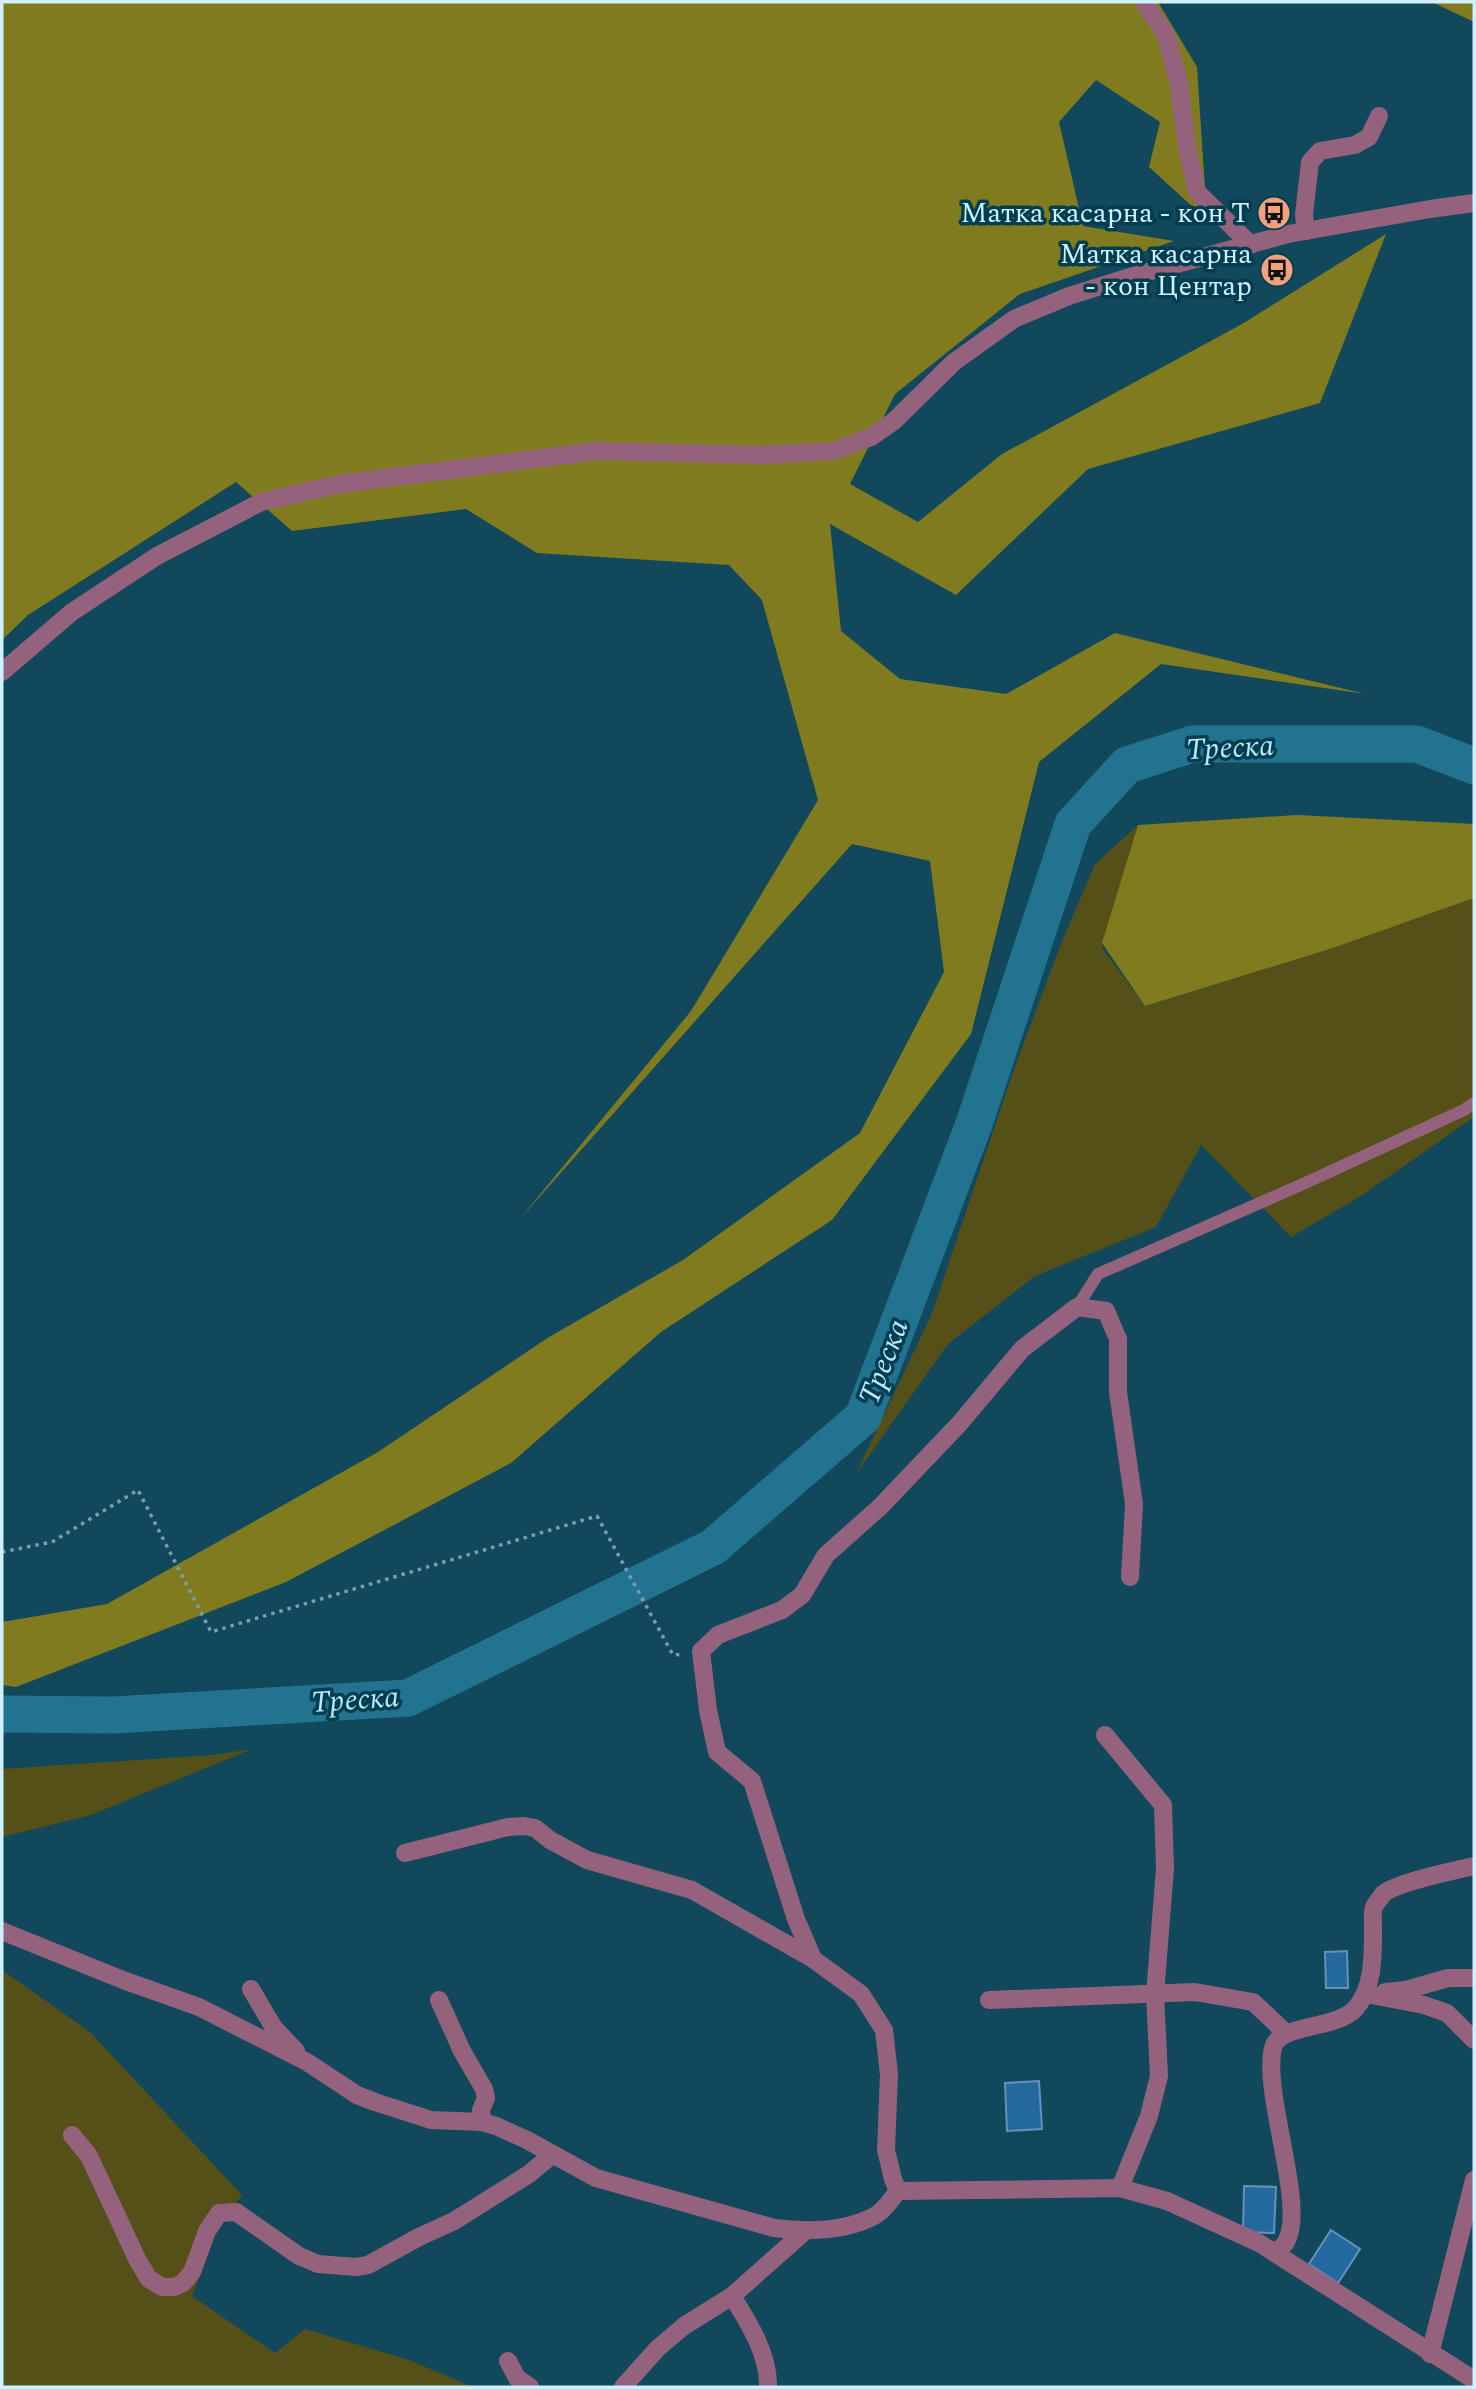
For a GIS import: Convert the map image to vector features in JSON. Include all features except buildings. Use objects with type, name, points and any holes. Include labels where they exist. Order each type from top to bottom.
[{"type":"street","points":[[1144,2],[1166,34],[1179,85],[1187,147],[1197,192],[1251,245]]},
{"type":"street","points":[[1306,231],[1304,215],[1310,162],[1320,151],[1355,145],[1369,137],[1379,116]]},
{"type":"street","points":[[2,673],[72,612],[157,556],[261,502],[339,484],[597,451],[763,455],[833,451],[871,437],[894,421],[954,362],[1014,319],[1069,296],[1125,278],[1306,231],[1474,203]]},
{"type":"street","points":[[813,1959],[796,1919],[752,1781],[717,1752],[708,1710],[701,1651],[718,1635],[782,1610],[802,1595],[826,1555],[880,1507],[960,1423],[1022,1349],[1077,1307],[1106,1311],[1118,1339],[1118,1392],[1134,1504],[1130,1577]]},
{"type":"street","points":[[1105,1735],[1163,1805],[1165,1869],[1155,1994],[1159,2076],[1149,2116],[1120,2188]]},
{"type":"street","points":[[405,1853],[508,1827],[535,1828],[550,1840],[587,1860],[692,1890],[813,1959],[861,1994],[884,2030],[889,2074],[886,2150],[892,2179],[898,2190]]},
{"type":"street","points":[[1275,2253],[1286,2243],[1291,2224],[1290,2198],[1272,2077],[1274,2043],[1286,2033],[1332,2022],[1353,2011],[1366,1994],[1371,1976],[1373,1907],[1384,1893],[1474,1866]]},
{"type":"street","points":[[2,1931],[123,1980],[199,2007],[307,2062],[357,2095],[375,2102],[431,2120],[453,2123],[482,2122],[506,2129],[596,2178],[774,2228],[804,2232],[852,2224],[878,2214],[898,2190],[1120,2188],[1167,2202],[1259,2243],[1474,2380]]},
{"type":"street","points":[[1366,1994],[1406,1990],[1448,1978],[1474,1978]]},
{"type":"street","points":[[251,1989],[274,2028],[307,2062]]},
{"type":"street","points":[[989,2000],[1195,1992],[1253,2002],[1286,2033]]},
{"type":"street","points":[[1366,1994],[1424,2005],[1447,2013],[1474,2040]]},
{"type":"street","points":[[439,2000],[462,2052],[484,2089],[486,2098],[481,2110],[482,2122]]},
{"type":"street","points":[[72,2135],[89,2156],[138,2261],[149,2279],[162,2287],[174,2287],[183,2283],[192,2272],[207,2231],[219,2213],[236,2212],[299,2256],[318,2264],[356,2267],[368,2265],[454,2221],[529,2174],[553,2154]]},
{"type":"street","points":[[1430,2354],[1474,2180]]},
{"type":"street","points":[[623,2387],[658,2348],[684,2326],[732,2296],[804,2232]]},
{"type":"street","points":[[732,2296],[749,2322],[764,2361],[768,2387]]},
{"type":"street","points":[[509,2361],[517,2378],[530,2387]]},
{"type":"lane","points":[[1077,1307],[1098,1273],[1303,1184],[1474,1103]]},
{"type":"path","points":[[2,1552],[52,1542],[138,1490],[211,1632],[597,1516],[671,1652]]},
{"type":"shaded area","points":[[2,2],[1158,2],[1197,67],[1207,220],[1149,167],[1160,122],[1096,80],[1059,122],[1083,226],[1174,241],[1020,294],[895,394],[850,484],[918,522],[1002,454],[1242,324],[1386,234],[1320,403],[1088,469],[956,595],[830,524],[841,631],[900,679],[1006,694],[1115,633],[1365,694],[1161,664],[1039,762],[971,1034],[832,1220],[661,1332],[511,1463],[286,1582],[16,1687],[2,1685],[2,1622],[107,1604],[378,1452],[549,1337],[683,1260],[860,1133],[944,972],[930,861],[852,844],[519,1220],[691,1011],[818,800],[762,600],[729,565],[537,553],[466,509],[292,531],[236,482],[28,615],[2,640]]},
{"type":"shaded area","points":[[1432,2],[1474,2],[1474,22]]},
{"type":"shaded area","points":[[1297,815],[1474,824],[1474,898],[1330,949],[1145,1006],[1102,943],[1138,825]]},
{"type":"shaded area","points":[[1138,825],[1102,948],[1145,1006],[1330,949],[1474,898],[1474,1117],[1361,1196],[1291,1237],[1201,1145],[1156,1227],[1035,1276],[948,1344],[856,1474],[932,1313],[1014,1069],[1061,944],[1095,864]]},
{"type":"shaded area","points":[[252,1749],[91,1815],[2,1837],[2,1769],[213,1755]]},
{"type":"shaded area","points":[[2,1970],[90,2032],[242,2195],[219,2225],[192,2296],[275,2353],[305,2329],[409,2360],[473,2387],[2,2387]]},
{"type":"waterway","name":"Треска","points":[[2,1714],[113,1715],[408,1698],[713,1547],[863,1417],[974,1124],[1073,824],[1127,765],[1193,744],[1417,744],[1474,766]]},
{"type":"place","name":"Матка касарна - кон Т","points":[[1274,213]]},
{"type":"place","name":"Матка касарна - кон Центар","points":[[1277,270]]}]
